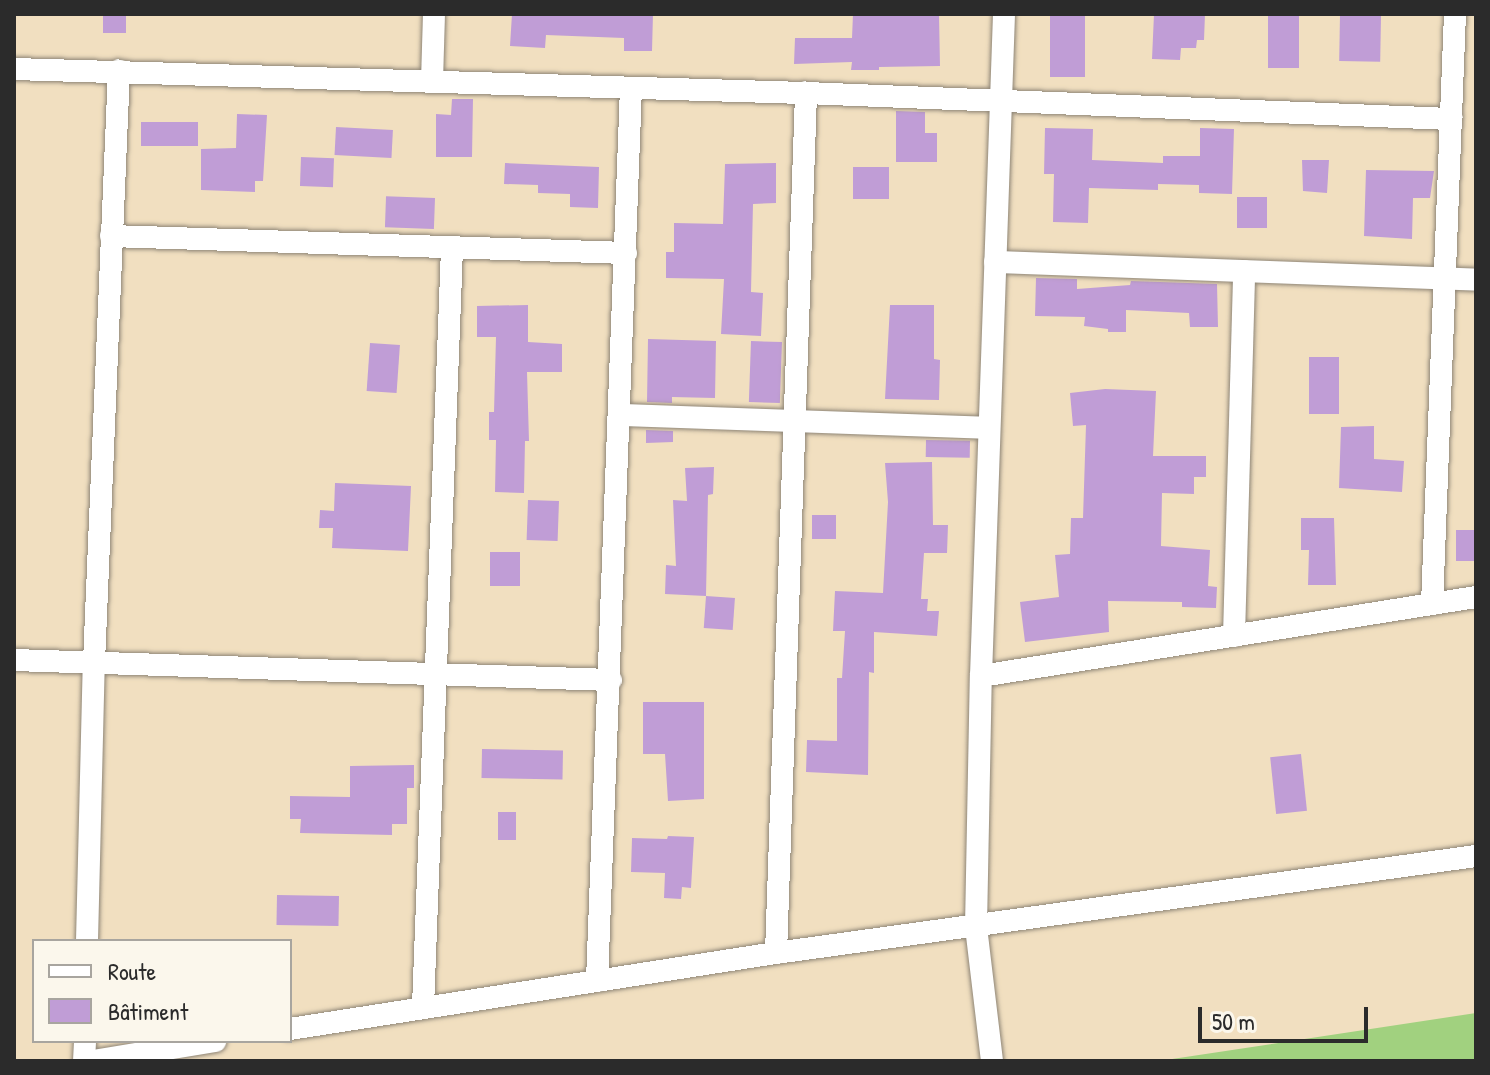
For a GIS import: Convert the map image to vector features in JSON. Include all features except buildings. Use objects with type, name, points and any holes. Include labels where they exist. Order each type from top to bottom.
[{"type":"street","points":[[432,81],[434,14]]},
{"type":"street","points":[[992,1061],[976,927],[981,676],[1004,14]]},
{"type":"street","points":[[1432,604],[1455,14]]},
{"type":"street","points":[[14,69],[806,93],[1451,119]]},
{"type":"street","points":[[87,939],[94,662],[119,71]]},
{"type":"street","points":[[597,981],[611,680],[631,88]]},
{"type":"street","points":[[776,953],[806,93]]},
{"type":"street","points":[[111,236],[626,253]]},
{"type":"street","points":[[423,1007],[452,249]]},
{"type":"street","points":[[995,262],[1476,280]]},
{"type":"street","points":[[1234,636],[1244,271]]},
{"type":"street","points":[[620,415],[989,428]]},
{"type":"street","points":[[981,676],[1476,597]]},
{"type":"street","points":[[14,660],[611,680]]},
{"type":"street","points":[[292,1029],[776,953],[1476,856]]},
{"type":"street","points":[[93,1061],[203,1043]]},
{"type":"green space","points":[[1476,1013],[1476,1061],[1159,1061]]}]
